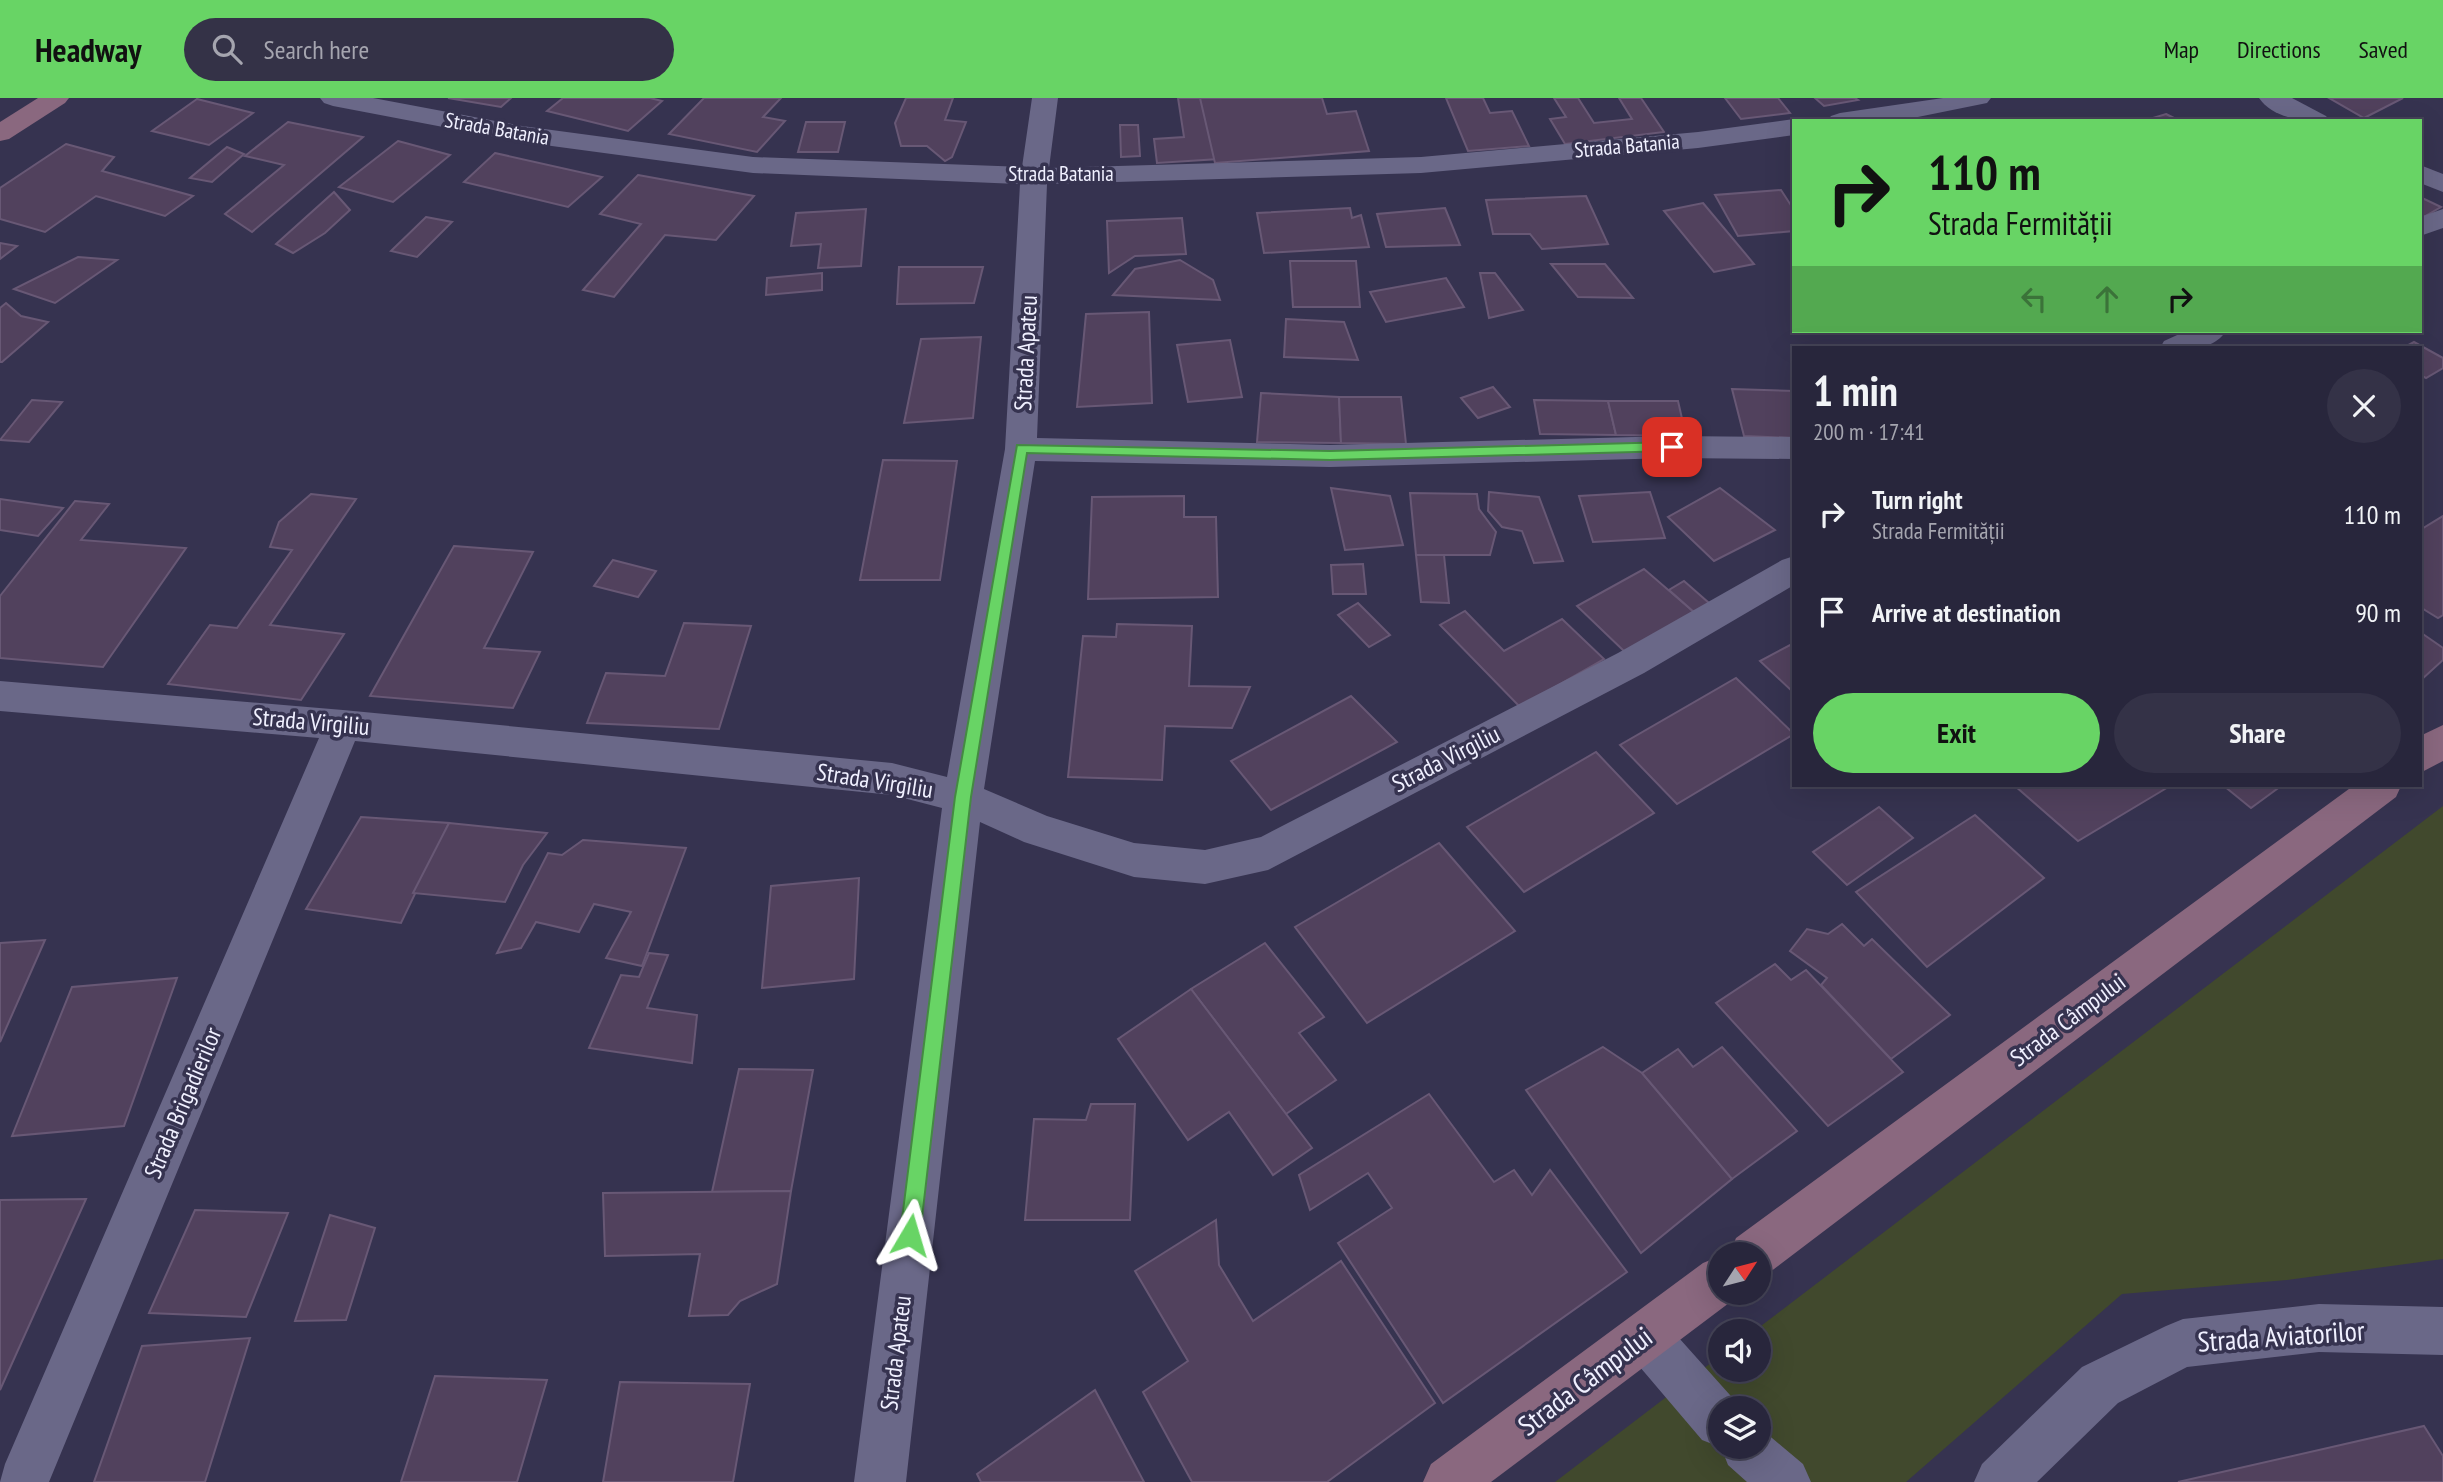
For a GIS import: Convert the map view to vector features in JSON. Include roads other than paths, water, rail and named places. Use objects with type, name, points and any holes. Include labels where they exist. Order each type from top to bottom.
[{"type":"street","points":[[0,133],[56,98]]},
{"type":"street","name":"Strada Batania","points":[[333,98],[522,134],[753,165],[1034,176],[1421,165],[1698,140],[1792,127]]},
{"type":"street","name":"Strada Apateu","points":[[880,1482],[963,797],[1021,449],[1034,176],[1045,98]]},
{"type":"street","points":[[1855,119],[1928,109],[1978,98]]},
{"type":"street","points":[[2272,98],[2313,119]]},
{"type":"street","points":[[2422,174],[2443,184]]},
{"type":"street","points":[[2422,227],[2443,217]]},
{"type":"street","points":[[2179,346],[2207,333]]},
{"type":"street","points":[[1021,449],[1330,456],[1672,447],[1792,448]]},
{"type":"street","name":"Strada Virgiliu","points":[[0,696],[343,725],[892,779],[963,797],[1038,830],[1134,860],[1205,867],[1268,853],[1631,663],[1792,570]]},
{"type":"street","name":"Strada Brigadierilor","points":[[23,1482],[343,725]]},
{"type":"street","points":[[2422,756],[2443,740]]},
{"type":"street","name":"Strada Câmpului","points":[[1771,1242],[2381,787]]},
{"type":"street","name":"Strada Câmpului","points":[[1449,1482],[1708,1289]]},
{"type":"street","name":"Strada Aviatorilor","points":[[2000,1482],[2100,1385],[2183,1343],[2319,1328],[2443,1331]]},
{"type":"street","points":[[1645,1336],[1708,1408]]},
{"type":"street","points":[[1759,1459],[1784,1482]]}]
